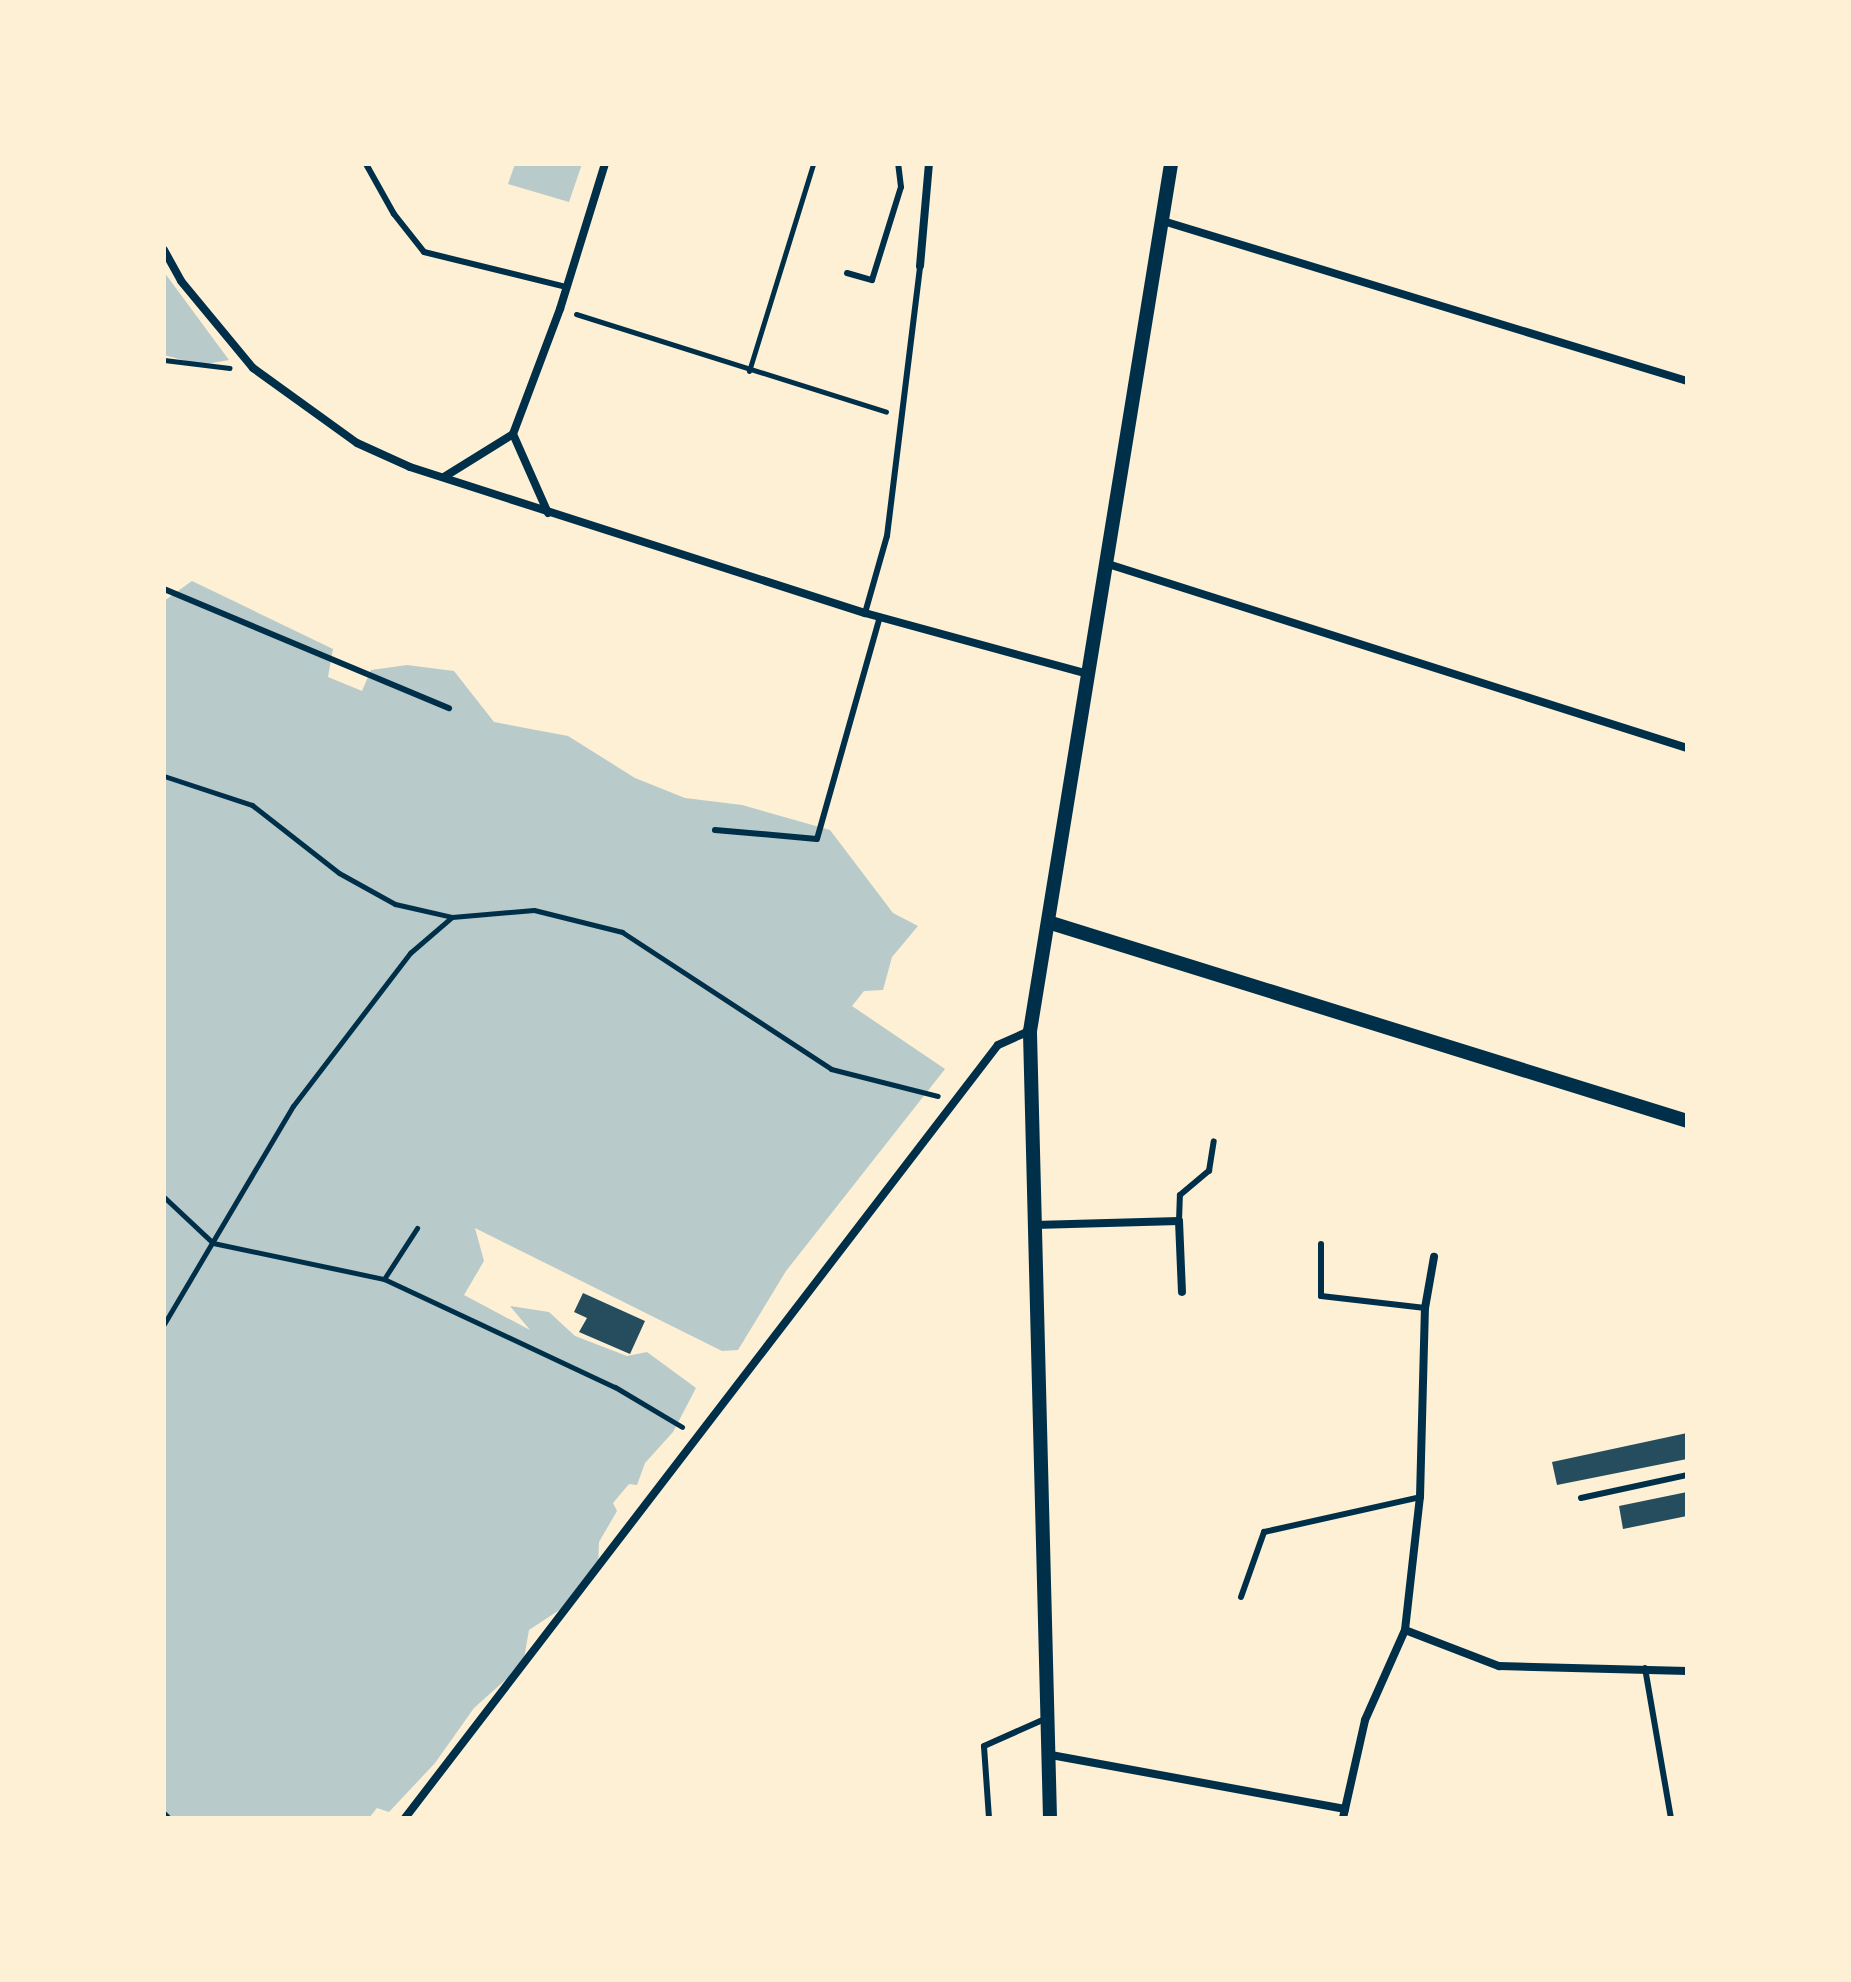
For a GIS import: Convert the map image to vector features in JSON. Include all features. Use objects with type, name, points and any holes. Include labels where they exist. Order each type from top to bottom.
[{"type":"street","points":[[444,477],[513,434],[560,309],[605,164]]},
{"type":"street","points":[[920,266],[929,164]]},
{"type":"street","points":[[1050,1818],[1051,1755],[1030,1031],[1051,923],[1171,164]]},
{"type":"street","points":[[1163,221],[1687,381]]},
{"type":"street","points":[[164,250],[181,281],[253,368],[357,443],[548,513],[865,613],[1088,674]]},
{"type":"street","points":[[513,434],[548,513]]},
{"type":"street","points":[[1108,564],[1687,748]]},
{"type":"street","points":[[1051,923],[1687,1121]]},
{"type":"street","points":[[405,1818],[998,1045],[1030,1031]]},
{"type":"street","points":[[1034,1225],[1179,1221],[1182,1292]]},
{"type":"street","points":[[1051,1755],[1344,1813],[1365,1720],[1405,1630],[1420,1497],[1425,1308],[1434,1257]]},
{"type":"street","points":[[1405,1630],[1499,1666],[1687,1671]]},
{"type":"lane","points":[[366,164],[394,214],[424,252],[567,287]]},
{"type":"lane","points":[[847,273],[872,280],[901,187],[898,164]]},
{"type":"lane","points":[[865,613],[887,536],[920,266]]},
{"type":"lane","points":[[164,589],[449,708]]},
{"type":"lane","points":[[715,830],[817,839],[880,617]]},
{"type":"lane","points":[[1179,1221],[1180,1195],[1209,1171],[1214,1141]]},
{"type":"lane","points":[[1321,1244],[1321,1296],[1425,1308]]},
{"type":"lane","points":[[1581,1498],[1687,1475]]},
{"type":"lane","points":[[1241,1597],[1264,1532],[1420,1497]]},
{"type":"lane","points":[[1645,1668],[1671,1818]]},
{"type":"lane","points":[[989,1818],[984,1746],[1050,1717]]},
{"type":"path","points":[[749,371],[813,164]]},
{"type":"path","points":[[560,309],[903,417]]},
{"type":"path","points":[[164,360],[199,368],[253,368]]},
{"type":"path","points":[[164,776],[252,805],[339,873],[395,904],[452,917],[534,910],[622,932],[831,1069],[958,1099]]},
{"type":"path","points":[[164,1324],[293,1106],[410,953],[452,917]]},
{"type":"path","points":[[164,1197],[213,1243],[384,1279],[615,1387],[699,1437]]},
{"type":"path","points":[[384,1279],[417,1228]]},
{"type":"path","points":[[164,1813],[169,1818]]},
{"type":"shaded area","points":[[515,164],[582,164],[569,202],[508,184]]},
{"type":"shaded area","points":[[164,272],[229,360],[201,365],[164,355]]},
{"type":"shaded area","points":[[192,581],[333,649],[328,677],[362,691],[371,670],[407,665],[454,671],[494,722],[568,736],[635,778],[685,798],[742,805],[830,830],[893,913],[918,926],[892,957],[883,990],[864,991],[852,1006],[945,1069],[786,1271],[738,1350],[722,1351],[475,1228],[484,1261],[464,1295],[530,1330],[510,1306],[549,1312],[575,1336],[627,1356],[647,1352],[696,1388],[673,1432],[645,1463],[637,1485],[629,1484],[613,1503],[617,1511],[599,1542],[598,1569],[576,1599],[529,1630],[523,1664],[474,1708],[435,1763],[389,1812],[377,1808],[369,1818],[164,1818],[164,601]]},
{"type":"building","points":[[583,1293],[645,1321],[630,1354],[579,1332],[587,1318],[574,1312]]},
{"type":"building","points":[[1687,1433],[1687,1459],[1557,1485],[1552,1462]]},
{"type":"building","points":[[1687,1492],[1687,1516],[1623,1529],[1619,1506]]}]
